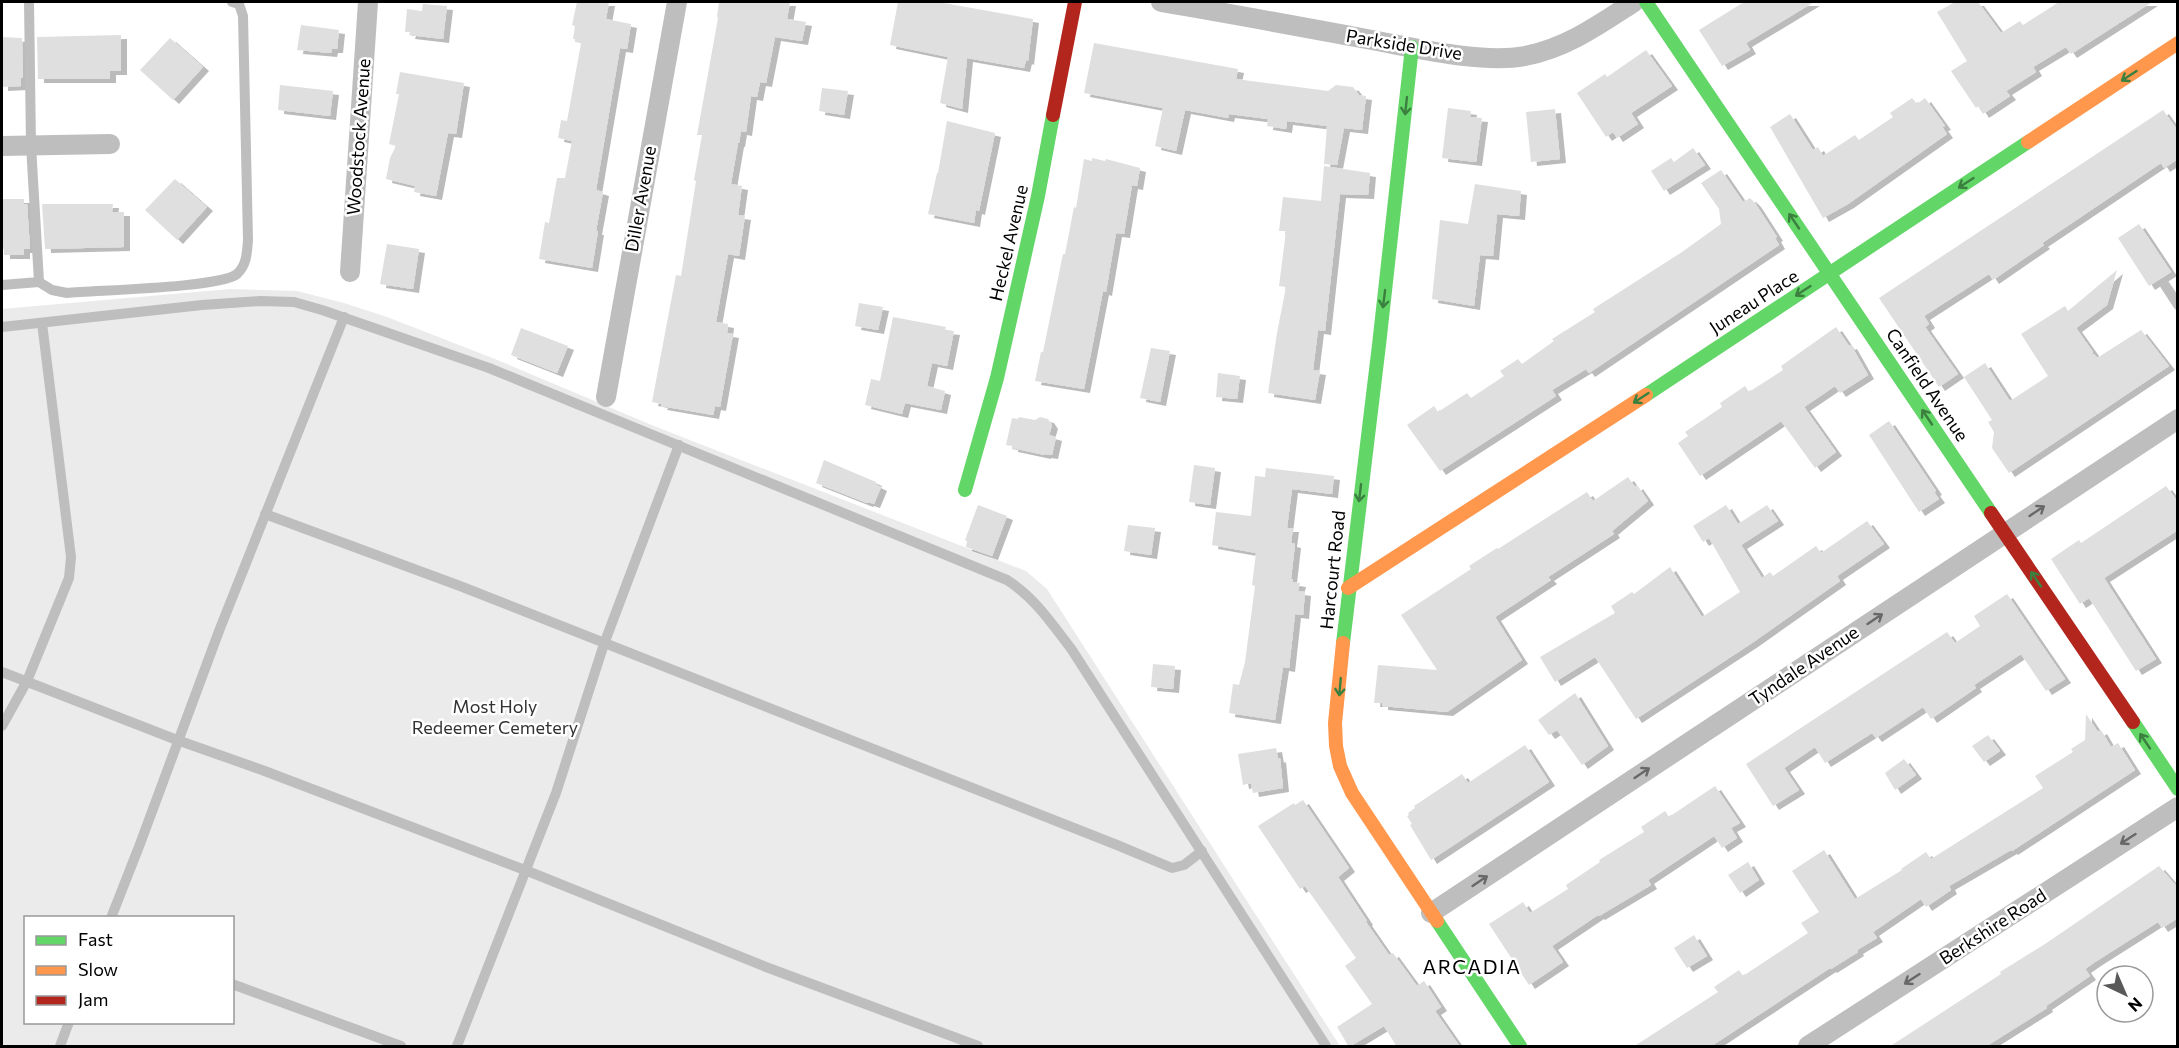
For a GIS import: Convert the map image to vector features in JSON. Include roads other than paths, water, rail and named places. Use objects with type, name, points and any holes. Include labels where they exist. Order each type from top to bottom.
[{"type":"street","name":"Woodstock Avenue","points":[[350,272],[368,2]]},
{"type":"street","name":"Diller Avenue","points":[[606,397],[677,2]]},
{"type":"street","name":"Heckel Avenue","points":[[965,490],[997,378],[1038,196],[1075,2]]},
{"type":"street","name":"Parkside Drive","points":[[1161,2],[1412,47],[1491,58],[1524,56],[1555,48],[1582,36],[1634,2]]},
{"type":"street","name":"Canfield Avenue","points":[[1646,2],[2178,789]]},
{"type":"street","name":"Juneau Place","points":[[1348,588],[2178,44]]},
{"type":"street","name":"Harcourt Road","points":[[1412,47],[1379,345],[1348,588],[1335,723],[1336,746],[1340,766],[1352,794],[1520,1047]]},
{"type":"street","points":[[2,146],[110,144]]},
{"type":"street","name":"Tyndale Avenue","points":[[1431,914],[2178,418]]},
{"type":"street","name":"Berkshire Road","points":[[1808,1047],[2178,807]]},
{"type":"lane","points":[[29,2],[31,145],[39,282]]},
{"type":"lane","points":[[2,285],[39,282],[52,290],[67,292],[206,283],[235,275],[243,268],[248,240],[243,16],[239,4],[232,2]]},
{"type":"lane","points":[[2165,285],[2178,305]]},
{"type":"lane","points":[[2,327],[202,305],[260,301],[294,302],[344,317],[489,368],[997,576],[1022,589],[1036,602],[1072,650],[1326,1047]]},
{"type":"lane","points":[[112,916],[177,740],[344,317]]},
{"type":"lane","points":[[2,726],[27,681],[69,578],[71,556],[42,323]]},
{"type":"lane","points":[[457,1047],[556,793],[604,644],[679,445]]},
{"type":"lane","points":[[265,514],[460,586],[1172,868],[1184,865],[1202,851]]},
{"type":"lane","points":[[2,672],[525,870],[766,967],[978,1047]]},
{"type":"lane","points":[[234,985],[401,1047]]},
{"type":"lane","points":[[60,1047],[69,1024]]},
{"type":"district","name":"ARCADIA","points":[[1472,967]]},
{"type":"park label","name":"Most Holy Redeemer Cemetery","points":[[495,717]]}]
